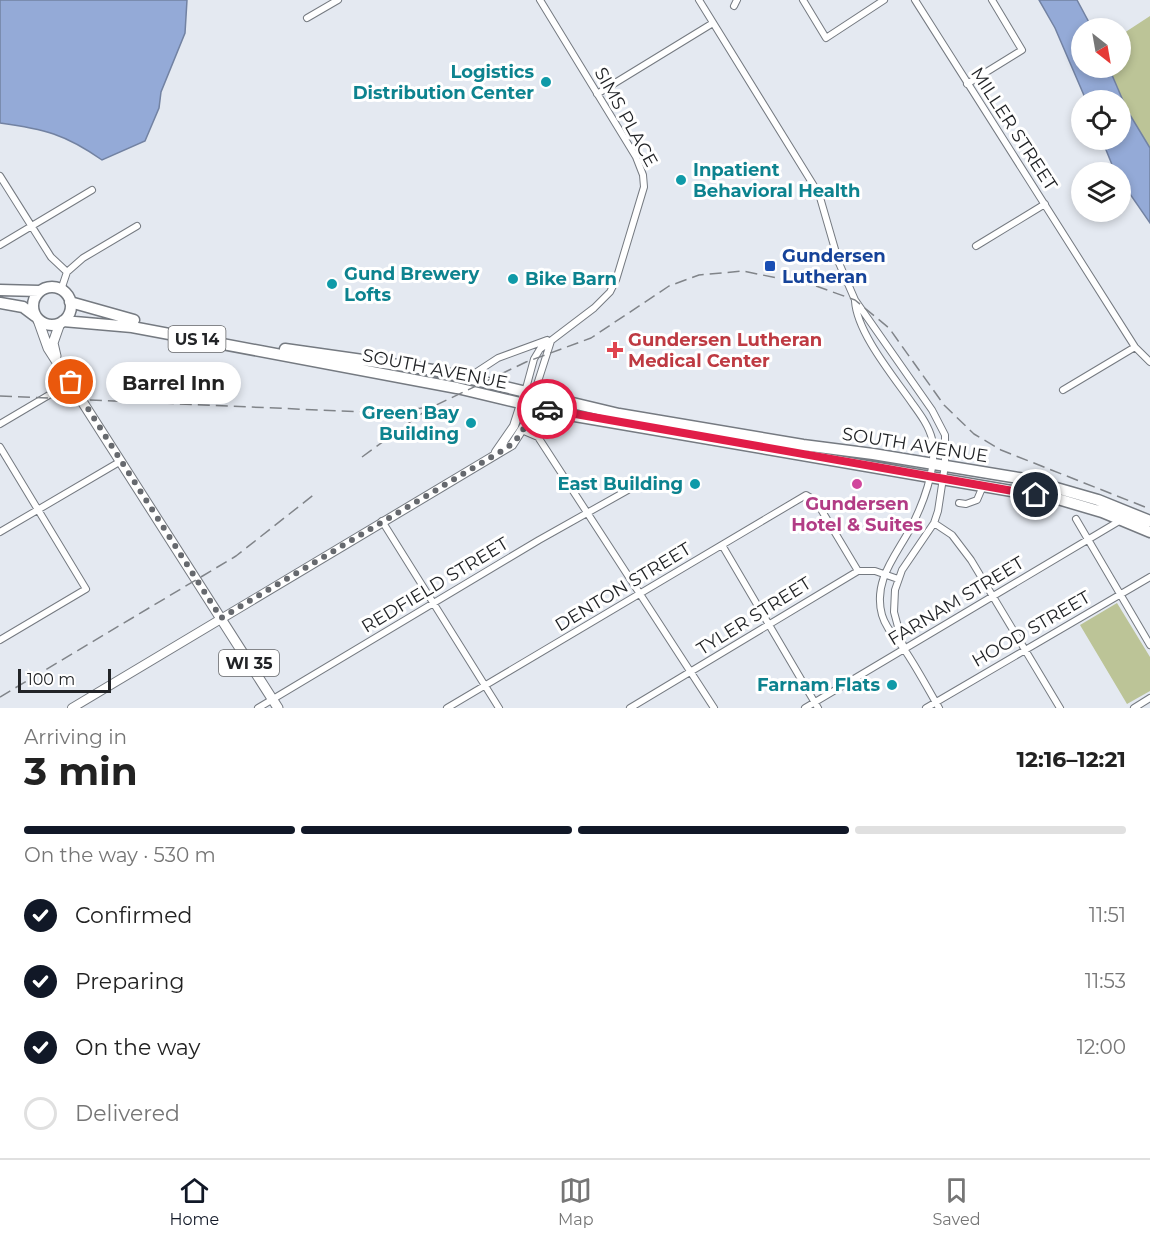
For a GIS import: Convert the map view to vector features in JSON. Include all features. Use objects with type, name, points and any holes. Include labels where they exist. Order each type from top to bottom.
[{"type":"highway","points":[[0,290],[39,291],[52,287],[61,290],[70,303],[68,314],[62,322]]},
{"type":"highway","points":[[37,318],[33,305],[39,291]]},
{"type":"highway","name":"SOUTH AVENUE","points":[[0,303],[23,307],[49,325],[62,322],[153,331],[457,388],[598,420],[1065,501],[1122,519],[1150,532]]},
{"type":"highway","name":"SOUTH AVENUE","points":[[70,303],[118,318],[237,340],[469,377],[619,414],[783,442],[945,465],[1062,488],[1150,521]]},
{"type":"main road","name":"WI 35","points":[[37,318],[43,339],[275,704]]},
{"type":"main road","points":[[57,361],[53,343],[62,322]]},
{"type":"street","points":[[307,18],[338,0]]},
{"type":"street","name":"SIMS PLACE","points":[[469,377],[498,358],[553,338],[594,309],[610,292],[616,280],[643,192],[644,180],[640,165],[540,0]]},
{"type":"street","points":[[699,0],[819,195],[839,264],[855,300],[940,422],[946,450],[944,479],[934,523],[908,560],[898,579],[894,612],[904,649]]},
{"type":"street","points":[[803,0],[826,38],[884,0]]},
{"type":"street","name":"MILLER STREET","points":[[915,0],[1135,347],[1150,362]]},
{"type":"street","points":[[967,84],[1022,50],[992,0]]},
{"type":"street","points":[[597,94],[713,23]]},
{"type":"street","points":[[0,176],[51,257],[66,273]]},
{"type":"street","points":[[0,245],[92,190]]},
{"type":"street","points":[[976,246],[1045,204]]},
{"type":"street","points":[[61,290],[66,273],[83,258],[137,226]]},
{"type":"street","points":[[855,300],[856,312],[868,335],[928,428],[933,448],[928,477],[913,522],[884,574],[880,603],[882,616],[888,629],[904,649],[938,705]]},
{"type":"street","points":[[72,708],[86,704],[221,618],[517,441],[524,431],[530,393],[553,338]]},
{"type":"street","points":[[1063,390],[1135,347]]},
{"type":"street","points":[[0,424],[71,382]]},
{"type":"street","points":[[495,454],[527,405]]},
{"type":"street","points":[[524,431],[538,437],[714,708]]},
{"type":"street","points":[[0,447],[86,589],[0,640]]},
{"type":"street","points":[[0,532],[121,461]]},
{"type":"street","points":[[959,503],[966,504],[977,500],[983,486]]},
{"type":"street","name":"REDFIELD STREET","points":[[258,708],[275,704],[434,603],[628,490]]},
{"type":"street","name":"DENTON STREET","points":[[447,708],[804,496],[814,498],[858,571]]},
{"type":"street","points":[[1076,519],[1150,645]]},
{"type":"street","name":"FARNAM STREET","points":[[805,708],[817,705],[904,649],[1122,519]]},
{"type":"street","points":[[382,521],[499,708]]},
{"type":"street","points":[[934,523],[952,535],[961,545],[1060,708]]},
{"type":"street","points":[[722,545],[817,705]]},
{"type":"street","points":[[858,571],[868,570],[898,579]]},
{"type":"street","name":"TYLER STREET","points":[[630,708],[858,571]]},
{"type":"street","name":"HOOD STREET","points":[[926,708],[938,705],[1025,650],[1150,577]]},
{"type":"street","points":[[1134,708],[1150,698]]},
{"type":"green space","points":[[1150,16],[1150,148],[1131,117],[1131,90],[1118,90],[1113,78],[1131,78],[1131,28]]},
{"type":"green space","points":[[1117,603],[1150,657],[1150,691],[1127,704],[1080,625]]},
{"type":"water","points":[[0,0],[187,0],[185,33],[161,92],[159,108],[145,141],[102,160],[77,144],[54,134],[0,123]]},
{"type":"water","points":[[1039,0],[1077,0],[1087,18],[1071,18],[1071,65],[1055,28]]},
{"type":"water","points":[[1077,78],[1113,78],[1118,90],[1082,90]]},
{"type":"water","points":[[1131,117],[1150,148],[1150,223],[1131,195],[1131,162],[1111,162],[1106,150],[1131,150]]},
{"type":"railway","points":[[362,457],[428,409],[526,362],[591,338],[669,286],[699,275],[743,271],[816,286],[855,300],[889,328],[944,405],[974,434],[1001,450],[1150,509]]},
{"type":"railway","points":[[0,396],[388,413],[422,408]]},
{"type":"railway","points":[[0,697],[236,556],[316,493]]},
{"type":"way so far","points":[[71,382],[221,618],[505,449],[517,441],[524,431],[532,406],[547,409]]},
{"type":"place","name":"Logistics Distribution Center","points":[[546,82]]},
{"type":"place","name":"Inpatient Behavioral Health","points":[[681,180]]},
{"type":"place","name":"Gundersen Lutheran","points":[[770,266]]},
{"type":"place","name":"Bike Barn","points":[[513,279]]},
{"type":"place","name":"Gund Brewery Lofts","points":[[332,284]]},
{"type":"place","name":"Gundersen Lutheran Medical Center","points":[[615,350]]},
{"type":"place","name":"Barrel Inn","points":[[71,382]]},
{"type":"place","name":"Green Bay Building","points":[[471,423]]},
{"type":"place","name":"East Building","points":[[695,484]]},
{"type":"place","name":"Gundersen Hotel & Suites","points":[[857,484]]},
{"type":"place","name":"Farnam Flats","points":[[892,685]]},
{"type":"route","points":[[547,409],[575,416],[1036,495]]}]
